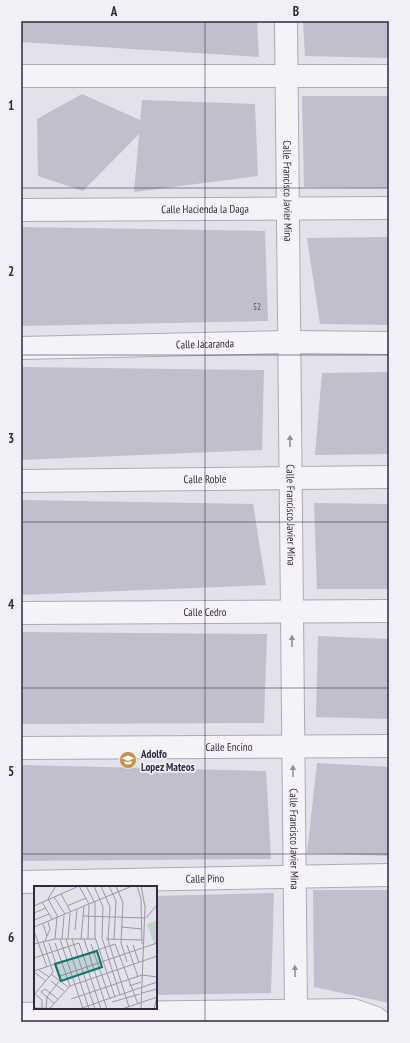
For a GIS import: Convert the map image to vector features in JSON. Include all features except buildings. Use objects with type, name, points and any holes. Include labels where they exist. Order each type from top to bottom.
[{"type":"street","name":"Calle Francisco Javier Mina","points":[[286,21],[296,1010]]},
{"type":"street","points":[[21,76],[389,76]]},
{"type":"street","name":"Calle Hacienda la Daga","points":[[21,210],[389,208]]},
{"type":"street","name":"Calle Jacaranda","points":[[21,348],[289,342],[389,343]]},
{"type":"street","name":"Calle Roble","points":[[21,481],[389,477]]},
{"type":"street","name":"Calle Cedro","points":[[21,613],[389,611]]},
{"type":"street","name":"Calle Encino","points":[[21,748],[389,746]]},
{"type":"street","name":"Calle Pino","points":[[21,882],[389,875]]},
{"type":"street","points":[[21,1014],[353,1010],[376,1018],[381,1022]]},
{"type":"place","name":"Adolfo Lopez Mateos","points":[[128,760]]}]
